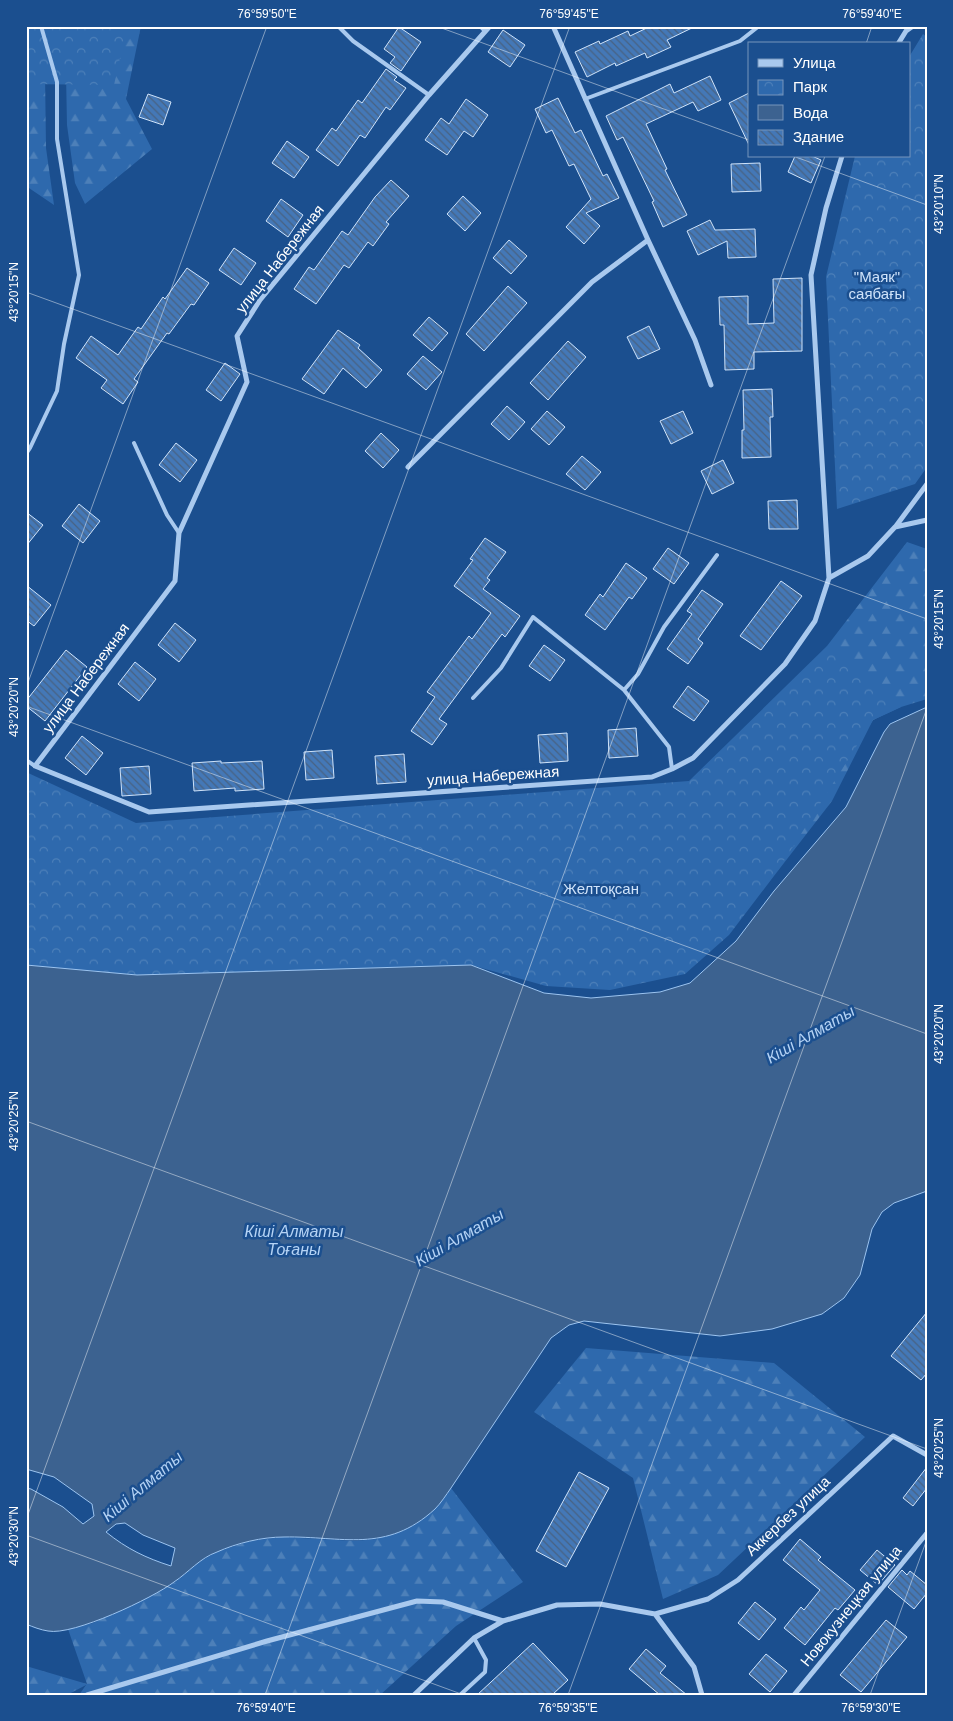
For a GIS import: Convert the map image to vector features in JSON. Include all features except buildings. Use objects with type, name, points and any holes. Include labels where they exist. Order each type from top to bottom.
[{"type":"street","name":"улица Набережная","points":[[490,26],[429,95],[260,300],[236,336],[247,382],[179,533],[175,581],[35,766],[149,812],[652,777],[693,758],[785,664],[815,621],[829,578]]},
{"type":"street","points":[[553,26],[648,240],[695,340],[710,385]]},
{"type":"street","points":[[899,42],[906,31],[913,26]]},
{"type":"street","points":[[841,158],[826,208],[811,276],[829,578],[868,556],[895,527],[927,484]]},
{"type":"street","points":[[408,467],[592,282],[648,240]]},
{"type":"street","points":[[895,527],[927,520]]},
{"type":"street","name":"Аккербез улица","points":[[414,1695],[474,1638],[503,1621],[557,1605],[600,1604],[655,1614],[708,1599],[738,1580],[893,1436],[927,1455]]},
{"type":"street","name":"Новокузнецкая улица","points":[[794,1695],[927,1533]]},
{"type":"street","points":[[88,1695],[267,1641],[417,1600],[443,1602],[503,1621]]},
{"type":"street","points":[[655,1614],[694,1667],[702,1695]]},
{"type":"lane","points":[[26,454],[57,391],[64,344],[79,275],[57,139],[57,82],[41,26]]},
{"type":"lane","points":[[338,26],[353,41],[429,95]]},
{"type":"lane","points":[[480,26],[485,31]]},
{"type":"lane","points":[[585,99],[740,41],[759,26]]},
{"type":"lane","points":[[134,443],[167,515],[179,533]]},
{"type":"lane","points":[[624,690],[638,674],[664,627],[717,555]]},
{"type":"lane","points":[[473,698],[501,668],[533,617],[624,690],[669,748],[672,769]]},
{"type":"lane","points":[[26,760],[35,766]]},
{"type":"lane","points":[[460,1695],[485,1672],[486,1660],[474,1638]]},
{"type":"green space","points":[[26,26],[30,26],[45,74],[46,148],[54,205],[26,186]]},
{"type":"green space","points":[[26,26],[127,26],[114,85],[26,84]]},
{"type":"green space","points":[[50,26],[141,26],[126,99],[152,149],[85,204],[75,183],[67,125],[66,73]]},
{"type":"green space","name":"\"Маяк\" саябағы","points":[[923,34],[927,37],[927,467],[915,484],[837,509],[826,277],[855,158],[910,158],[910,55]]},
{"type":"green space","points":[[907,542],[927,549],[927,699],[901,707],[873,720],[832,801],[777,872],[799,799],[827,646]]},
{"type":"green space","name":"Желтоқсан","points":[[827,646],[901,707],[873,720],[777,872],[729,935],[685,974],[610,990],[546,986],[471,965],[137,975],[26,965],[26,772],[136,823],[689,781]]},
{"type":"green space","points":[[586,1348],[774,1363],[865,1437],[718,1575],[663,1599],[633,1478],[534,1412]]},
{"type":"green space","points":[[451,1488],[523,1582],[456,1626],[380,1695],[79,1695],[86,1685],[67,1695],[26,1695],[26,1666],[87,1684],[68,1629],[93,1623],[175,1582],[196,1564],[216,1552],[250,1541],[282,1537],[355,1541],[376,1539],[416,1524],[436,1508]]},
{"type":"water","name":"Кіші Алматы Тоғаны","points":[[927,707],[927,1191],[894,1203],[882,1212],[872,1229],[860,1275],[844,1298],[822,1314],[772,1329],[720,1336],[584,1321],[569,1325],[551,1338],[441,1502],[417,1523],[399,1532],[363,1540],[284,1537],[258,1539],[241,1543],[200,1561],[164,1589],[131,1606],[93,1622],[60,1631],[45,1631],[26,1624],[26,1488],[63,1507],[83,1524],[94,1516],[92,1504],[54,1477],[26,1469],[26,965],[137,975],[471,965],[544,993],[591,998],[660,992],[690,983],[736,941],[774,891],[846,807],[884,732],[890,724]],"holes":[[[125,1523],[143,1535],[175,1548],[171,1566],[137,1552],[106,1532],[116,1524]]]},
{"type":"water label","name":"Кіші Алматы","points":[[810,1034]]},
{"type":"water label","name":"Кіші Алматы","points":[[459,1237]]},
{"type":"water label","name":"Кіші Алматы","points":[[142,1486]]}]
